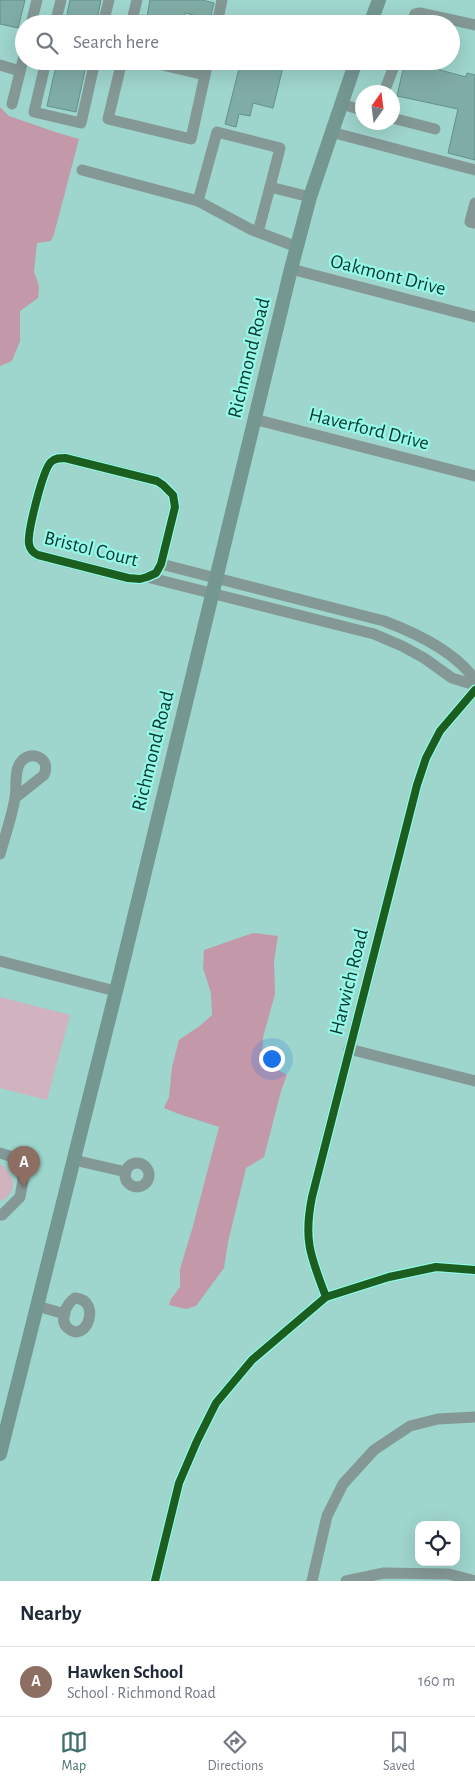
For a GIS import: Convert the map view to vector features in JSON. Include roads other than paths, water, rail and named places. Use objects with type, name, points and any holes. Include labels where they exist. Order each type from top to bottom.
[{"type":"main road","points":[[373,15],[378,0]]},
{"type":"main road","name":"Richmond Road","points":[[0,1454],[74,1160],[291,269],[310,197],[353,70]]},
{"type":"street","points":[[33,15],[37,0]]},
{"type":"street","points":[[57,15],[61,0]]},
{"type":"street","points":[[105,15],[109,0]]},
{"type":"street","points":[[133,15],[137,0]]},
{"type":"street","points":[[219,15],[222,0]]},
{"type":"street","points":[[415,15],[421,13],[430,15]]},
{"type":"street","points":[[460,22],[475,25]]},
{"type":"street","points":[[0,65],[15,70]]},
{"type":"street","points":[[12,104],[20,71],[17,70]]},
{"type":"street","points":[[44,70],[34,112],[81,122],[93,70]]},
{"type":"street","points":[[120,70],[108,119],[191,139],[206,70]]},
{"type":"street","points":[[184,70],[205,75]]},
{"type":"street","points":[[387,85],[393,70]]},
{"type":"street","points":[[341,104],[355,108]]},
{"type":"street","points":[[400,120],[436,129]]},
{"type":"street","points":[[198,201],[217,132],[280,148],[258,232]]},
{"type":"street","points":[[331,132],[475,170]]},
{"type":"street","points":[[82,170],[198,201],[258,232],[297,247]]},
{"type":"street","points":[[270,186],[310,197]]},
{"type":"street","points":[[475,203],[470,222],[475,223]]},
{"type":"street","name":"Oakmont Drive","points":[[291,269],[475,316]]},
{"type":"street","name":"Haverford Drive","points":[[254,419],[475,476]]},
{"type":"street","name":"Bristol Court","points":[[65,458],[157,481],[168,490],[173,496],[176,507],[161,564],[156,573],[147,578],[128,578],[38,555],[32,550],[29,545],[30,533],[46,467],[55,459],[65,458]]},
{"type":"street","name":"Bristol Court","points":[[161,564],[384,621],[402,628],[444,651],[469,671],[475,680]]},
{"type":"street","points":[[147,578],[374,634],[410,650],[452,678],[475,684]]},
{"type":"street","name":"Harwich Road","points":[[326,1297],[308,1243],[308,1215],[420,776],[426,758],[440,730],[475,690]]},
{"type":"street","points":[[0,854],[15,798]]},
{"type":"street","points":[[0,961],[115,991]]},
{"type":"street","points":[[349,1049],[475,1081]]},
{"type":"street","points":[[0,1153],[13,1157],[19,1163],[23,1180],[20,1197],[2,1215],[0,1214]]},
{"type":"street","points":[[74,1160],[126,1172]]},
{"type":"street","points":[[155,1581],[179,1483],[197,1441],[216,1403],[252,1360],[326,1297],[389,1277],[436,1267],[475,1270]]},
{"type":"street","points":[[37,1306],[64,1314]]},
{"type":"street","points":[[312,1581],[327,1516],[343,1484],[374,1450],[410,1426],[438,1419],[475,1417]]},
{"type":"street","points":[[346,1581],[384,1573],[449,1574],[475,1581]]},
{"type":"place","name":"Hawken School","points":[[24,1187]]}]
